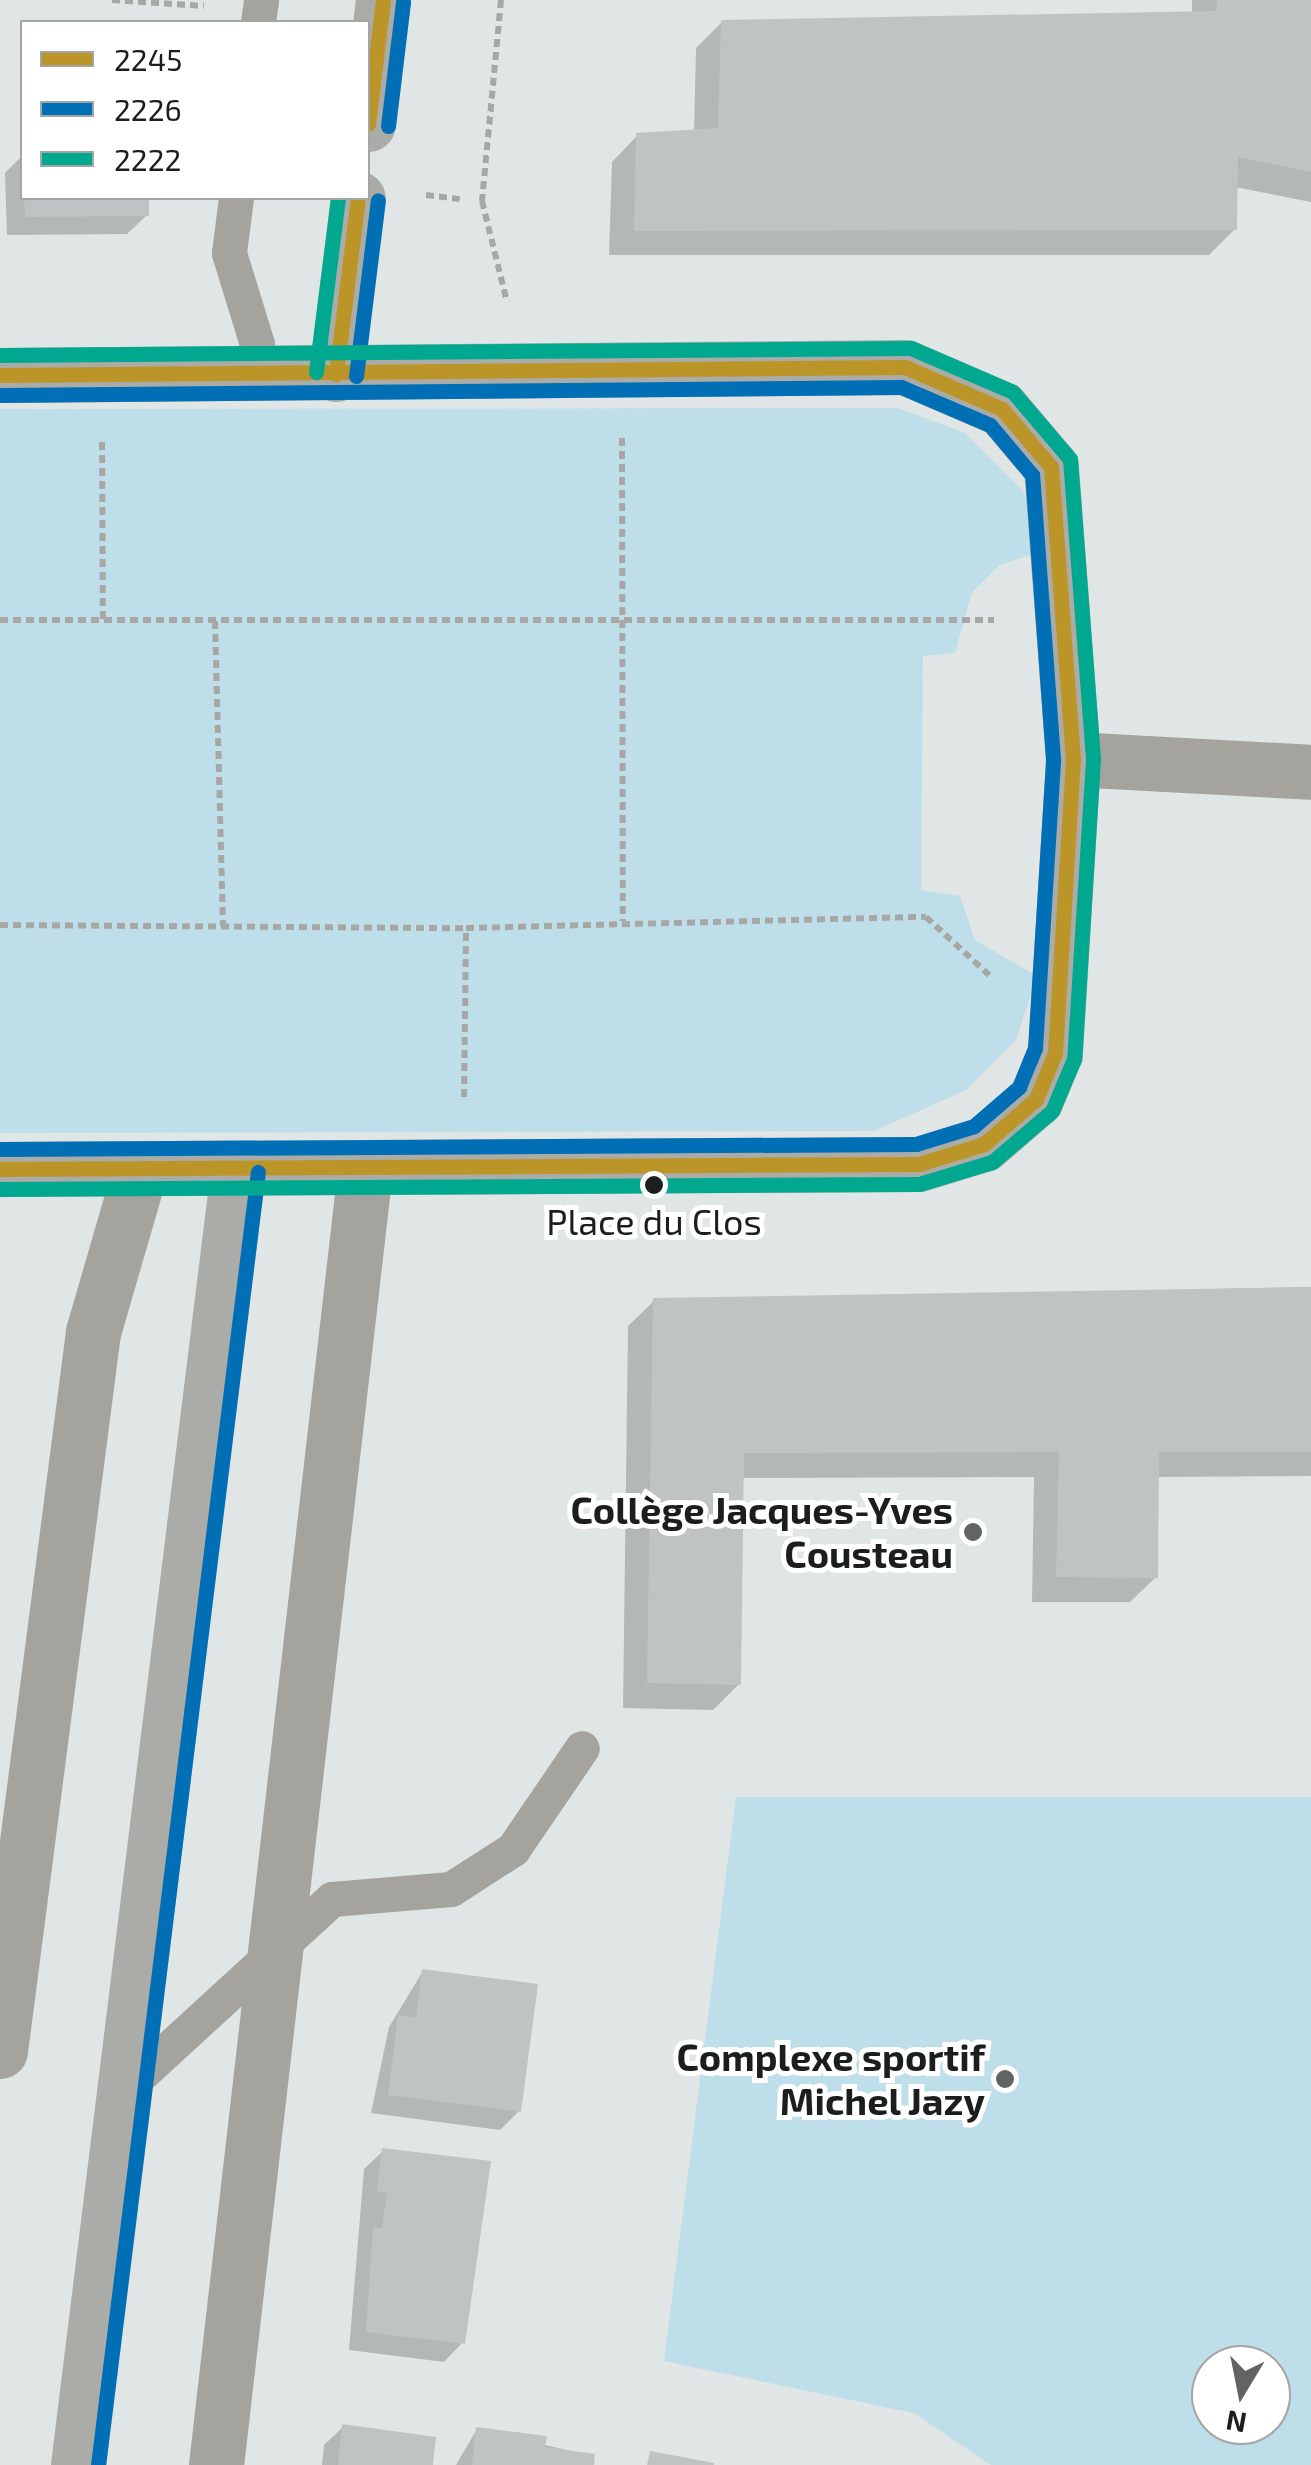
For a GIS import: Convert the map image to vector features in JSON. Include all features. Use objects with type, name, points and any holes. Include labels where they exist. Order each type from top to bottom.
[{"type":"main road","points":[[370,107],[383,0]]},
{"type":"main road","points":[[336,374],[358,200]]},
{"type":"main road","points":[[0,375],[622,375],[905,367],[1002,409],[1051,467],[1073,759],[1062,1006],[1036,1099],[984,1144],[919,1164],[0,1169]]},
{"type":"main road","points":[[78,2465],[130,2084],[238,1170]]},
{"type":"street","points":[[1073,759],[1311,772]]},
{"type":"street","points":[[0,2051],[93,1332],[140,1170]]},
{"type":"street","points":[[216,2465],[366,1170]]},
{"type":"lane","points":[[236,200],[230,253],[257,344],[255,374]]},
{"type":"lane","points":[[130,2084],[332,1899],[450,1889],[513,1849],[582,1748]]},
{"type":"path","points":[[112,0],[260,11]]},
{"type":"path","points":[[500,0],[482,201],[503,296],[556,373]]},
{"type":"path","points":[[420,194],[460,199]]},
{"type":"path","points":[[102,374],[104,621]]},
{"type":"path","points":[[622,375],[623,922]]},
{"type":"path","points":[[0,620],[625,624],[1021,620],[1062,589]]},
{"type":"path","points":[[215,621],[223,926]]},
{"type":"path","points":[[0,926],[466,928],[926,917],[1004,989],[1062,1006]]},
{"type":"path","points":[[462,1168],[466,928]]},
{"type":"shaded area","points":[[898,408],[965,433],[1023,491],[1044,550],[1000,565],[972,592],[955,653],[923,656],[921,890],[960,896],[975,940],[1037,976],[1016,1040],[966,1090],[874,1131],[0,1133],[0,409]]},
{"type":"shaded area","name":"Complexe sportif Michel Jazy","points":[[736,1797],[1311,1797],[1311,2465],[991,2465],[914,2413],[664,2361]]},
{"type":"building","points":[[1217,0],[1311,0],[1311,172],[1238,157],[1237,230],[634,231],[636,133],[718,128],[721,20],[1216,11]]},
{"type":"building","points":[[24,200],[149,200],[149,216],[25,217]]},
{"type":"building","points":[[1311,1287],[1311,1452],[1159,1452],[1158,1578],[1056,1577],[1059,1452],[744,1453],[741,1685],[647,1683],[653,1298]]},
{"type":"building","points":[[422,1969],[538,1984],[521,2112],[388,2095],[398,2015],[416,2018]]},
{"type":"building","points":[[382,2148],[491,2161],[465,2344],[366,2332],[373,2227],[382,2228],[387,2193],[377,2191]]},
{"type":"building","points":[[342,2424],[436,2437],[433,2465],[338,2465]]},
{"type":"building","points":[[476,2427],[547,2436],[545,2447],[595,2454],[594,2465],[472,2465]]},
{"type":"building","points":[[650,2451],[714,2463],[714,2465],[647,2465]]},
{"type":"transit line","name":"2245","points":[[370,107],[383,0]]},
{"type":"transit line","name":"2226","points":[[388,126],[403,2]]},
{"type":"transit line","name":"2222","points":[[316,372],[338,200]]},
{"type":"transit line","name":"2245","points":[[336,374],[358,200]]},
{"type":"transit line","name":"2226","points":[[356,376],[378,200]]},
{"type":"transit line","name":"2222","points":[[0,355],[911,348],[1013,392],[1070,459],[1093,760],[1074,1059],[1052,1111],[992,1162],[919,1184],[0,1189]]},
{"type":"transit line","name":"2245","points":[[0,375],[905,367],[1002,409],[1051,467],[1073,759],[1055,1053],[1036,1099],[984,1144],[919,1164],[0,1169]]},
{"type":"transit line","name":"2226","points":[[0,395],[901,387],[990,425],[1032,475],[1053,759],[1035,1048],[1019,1087],[974,1126],[916,1144],[0,1149]]},
{"type":"transit line","name":"2226","points":[[98,2465],[258,1172]]},
{"type":"place","name":"Place du Clos","points":[[654,1185]]},
{"type":"place","name":"Collège Jacques-Yves Cousteau","points":[[973,1532]]},
{"type":"place","name":"Complexe sportif Michel Jazy","points":[[1005,2079]]}]
